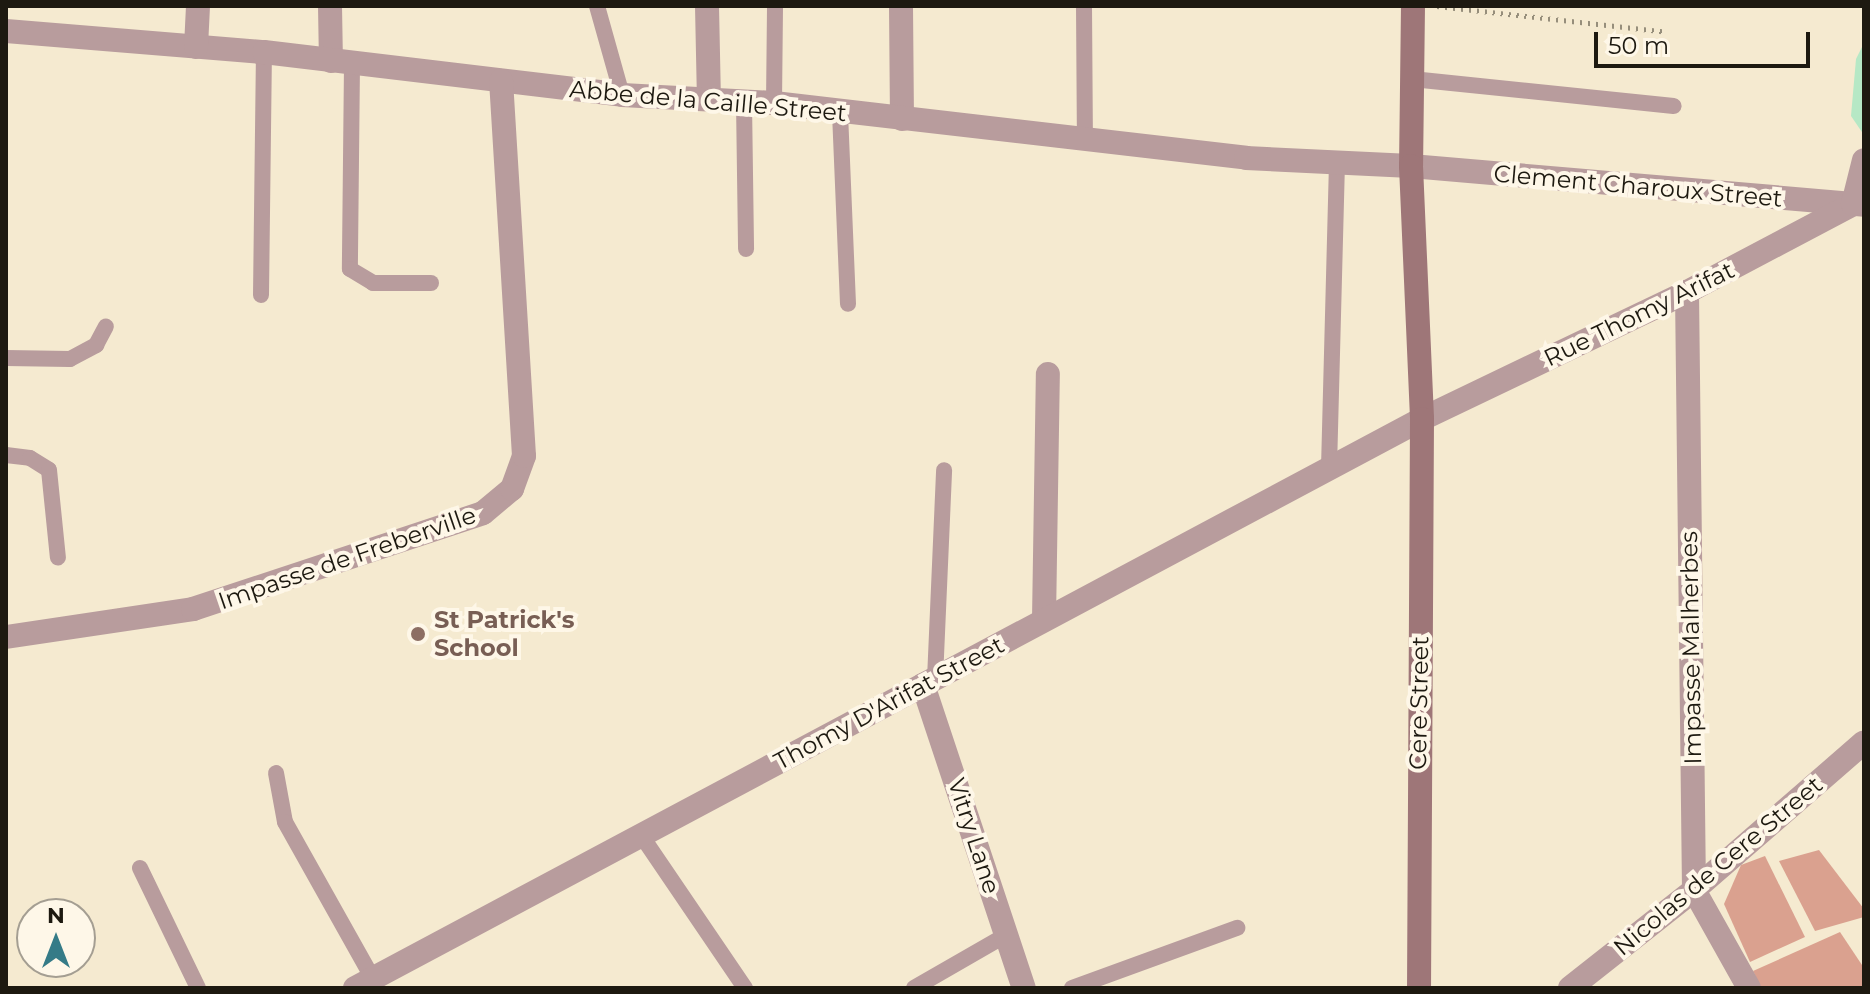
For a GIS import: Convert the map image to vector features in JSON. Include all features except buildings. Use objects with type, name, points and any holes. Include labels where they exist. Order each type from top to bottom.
[{"type":"street","points":[[196,47],[198,6]]},
{"type":"street","points":[[330,6],[342,63]]},
{"type":"street","points":[[707,6],[709,99]]},
{"type":"street","points":[[901,6],[902,119]]},
{"type":"street","name":"Cere Street","points":[[1413,6],[1411,166],[1422,419],[1419,988]]},
{"type":"street","name":"Abbe de la Caille Street","points":[[6,31],[264,52],[622,95],[774,103],[1085,140],[1411,166]]},
{"type":"street","name":"Impasse de Freberville","points":[[6,637],[193,609],[483,513],[512,489],[524,456],[501,81]]},
{"type":"street","points":[[1858,205],[1864,160]]},
{"type":"street","name":"Clement Charoux Street","points":[[1411,166],[1858,205]]},
{"type":"street","name":"Rue Thomy Arifat","points":[[1422,419],[1687,292],[1858,205]]},
{"type":"street","name":"Impasse Malherbes","points":[[1687,292],[1694,890],[1749,988]]},
{"type":"street","points":[[1044,620],[1048,374]]},
{"type":"street","name":"Thomy D'Arifat Street","points":[[364,983],[1422,419]]},
{"type":"street","name":"Vitry Lane","points":[[929,682],[1006,935],[1018,986]]},
{"type":"street","name":"Nicolas de Cere Street","points":[[1570,988],[1694,890],[1864,742]]},
{"type":"lane","points":[[597,6],[622,95]]},
{"type":"lane","points":[[774,103],[775,6]]},
{"type":"lane","points":[[1084,6],[1085,140]]},
{"type":"lane","points":[[261,295],[264,52]]},
{"type":"lane","points":[[342,63],[350,269],[373,283],[431,283]]},
{"type":"lane","points":[[1412,79],[1674,106]]},
{"type":"lane","points":[[744,102],[746,249]]},
{"type":"lane","points":[[840,113],[848,304]]},
{"type":"lane","points":[[1329,468],[1337,162]]},
{"type":"lane","points":[[6,358],[70,359],[96,345],[106,326]]},
{"type":"lane","points":[[6,455],[30,458],[49,470],[58,558]]},
{"type":"lane","points":[[929,682],[944,470]]},
{"type":"lane","points":[[276,773],[285,822],[364,983]]},
{"type":"lane","points":[[641,835],[745,988]]},
{"type":"lane","points":[[140,868],[198,988]]},
{"type":"lane","points":[[1072,988],[1237,928]]},
{"type":"lane","points":[[914,988],[1006,935]]},
{"type":"path","points":[[1436,6],[1667,32]]},
{"type":"green space","points":[[1864,43],[1864,135],[1851,116],[1856,59]]},
{"type":"place","name":"St Patrick's School","points":[[418,634]]}]
